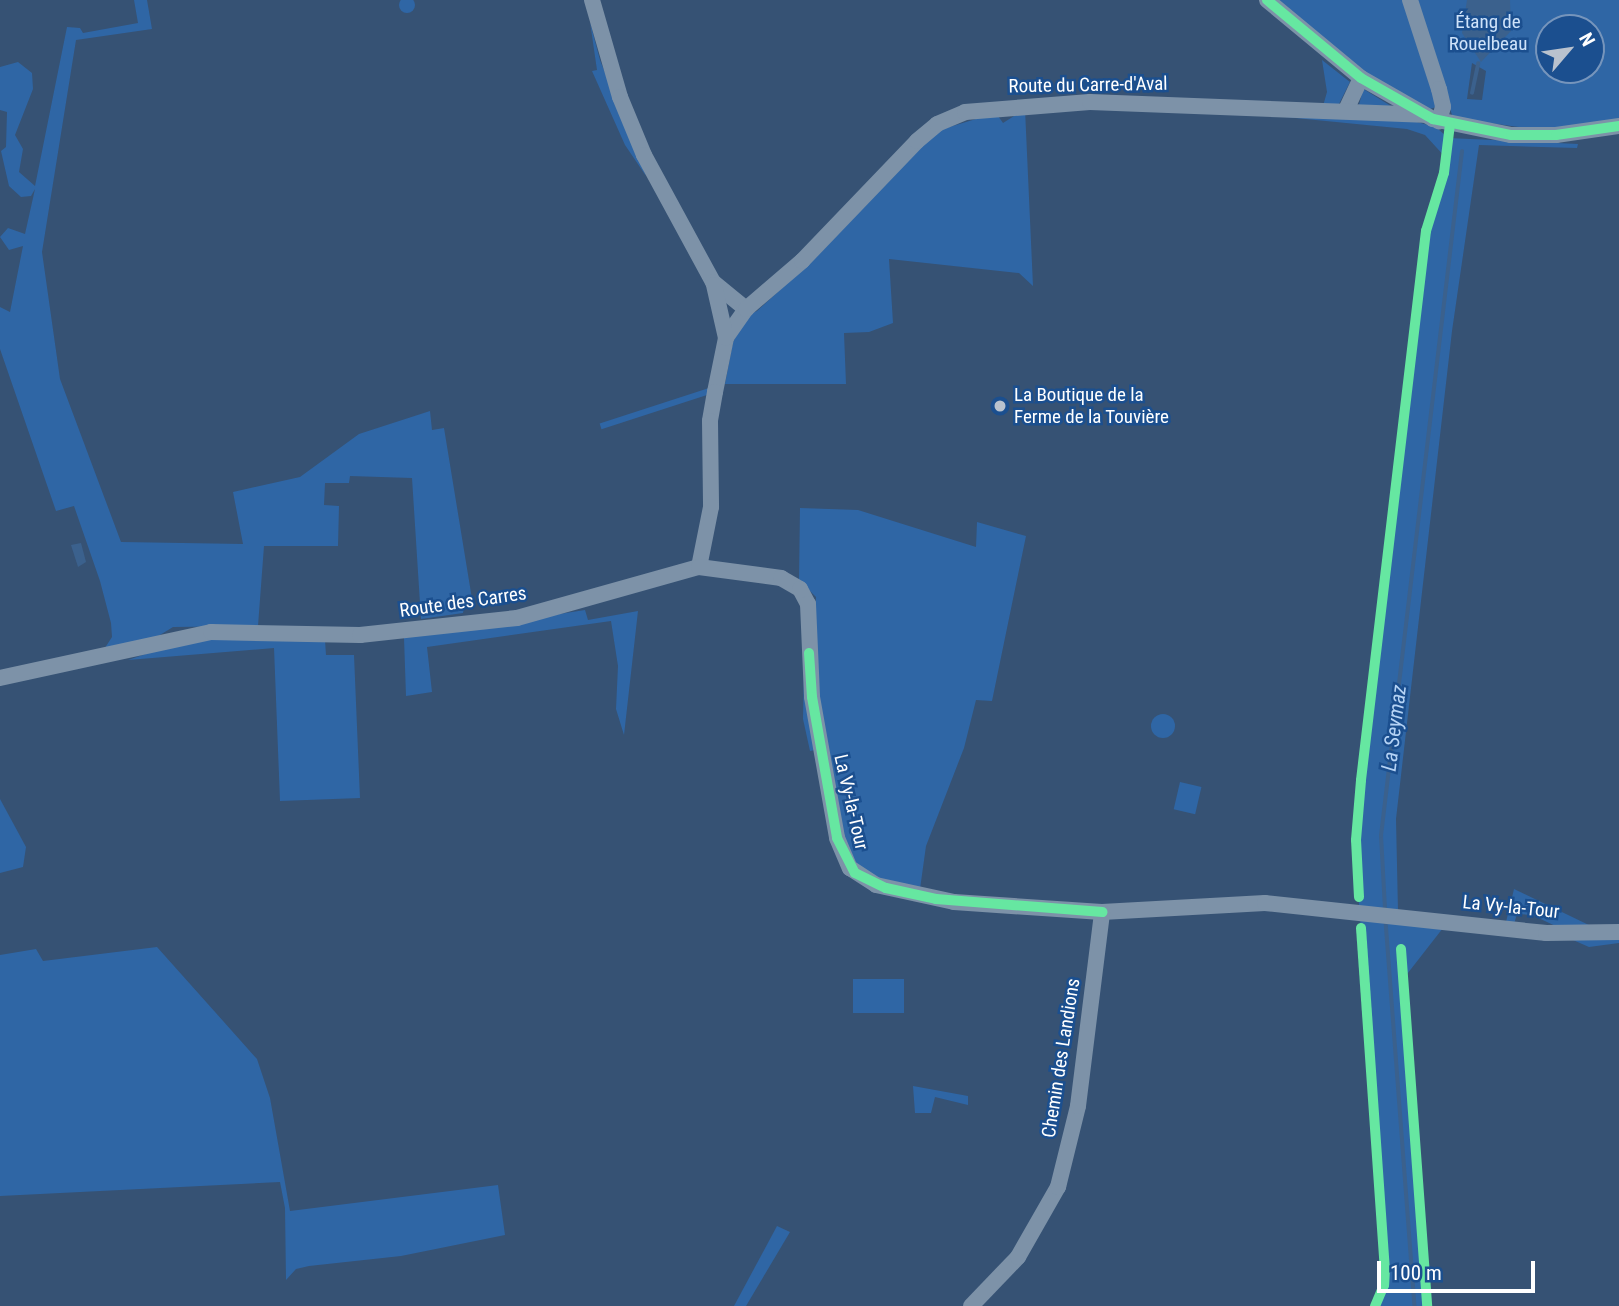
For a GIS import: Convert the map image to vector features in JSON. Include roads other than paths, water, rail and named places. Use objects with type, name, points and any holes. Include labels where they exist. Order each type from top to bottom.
[{"type":"street","points":[[592,0],[630,122],[713,282],[726,338]]},
{"type":"street","points":[[1267,0],[1361,78],[1431,118],[1443,107],[1410,0]]},
{"type":"street","points":[[1346,110],[1361,78]]},
{"type":"street","name":"Route du Carre-d'Aval","points":[[746,309],[802,261],[917,141],[956,116],[1006,106],[1090,102],[1346,110],[1431,118],[1522,135],[1619,126]]},
{"type":"street","points":[[699,567],[710,507],[710,421],[726,338],[746,309],[713,282]]},
{"type":"street","name":"Route des Carres","points":[[0,678],[211,632],[360,635],[517,618],[699,567]]},
{"type":"street","name":"La Vy-la-Tour","points":[[699,567],[781,578],[804,594],[809,614],[812,697],[837,838],[855,873],[886,888],[936,899],[1102,912],[1252,903],[1546,933],[1619,932]]},
{"type":"street","name":"Chemin des Landions","points":[[971,1306],[1029,1243],[1058,1187],[1078,1106],[1102,912]]},
{"type":"waterway","name":"La Seymaz","points":[[1472,93],[1478,64]]},
{"type":"waterway","name":"La Seymaz","points":[[1385,909],[1381,836],[1462,152]]},
{"type":"waterway","name":"La Seymaz","points":[[1386,921],[1415,1306]]},
{"type":"place","name":"La Boutique de la Ferme de la Touvière","points":[[1000,406]]},
{"type":"park label","name":"Étang de Rouelbeau","points":[[1488,33]]}]
